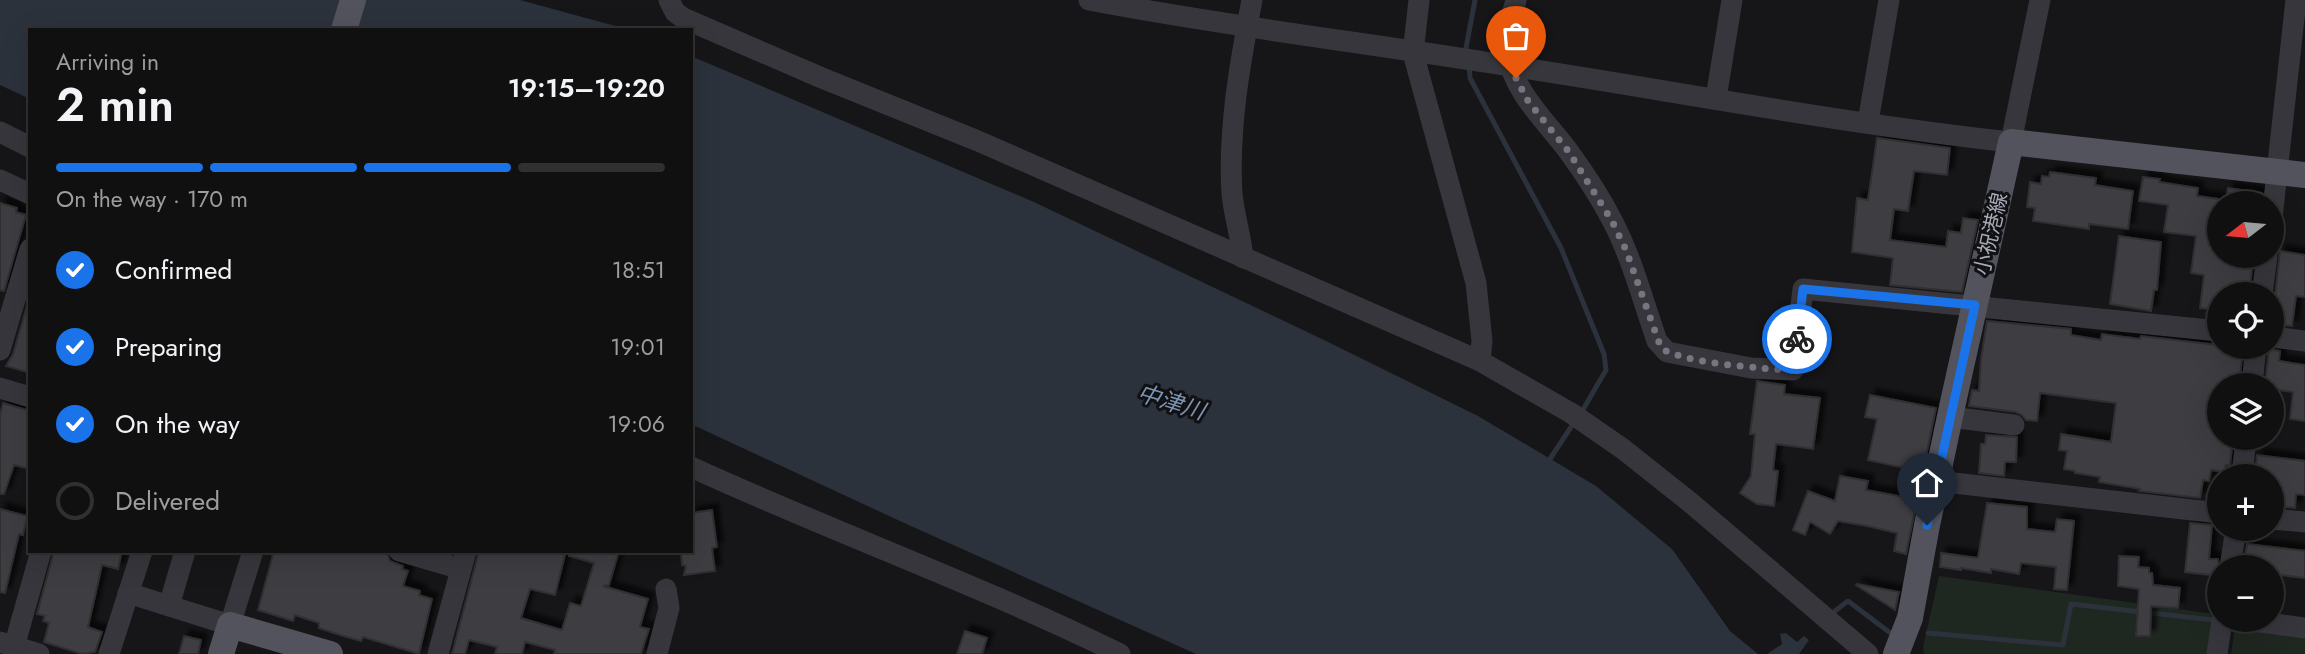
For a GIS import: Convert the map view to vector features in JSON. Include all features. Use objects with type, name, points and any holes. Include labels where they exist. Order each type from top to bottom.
[{"type":"main road","points":[[345,28],[353,0]]},
{"type":"main road","points":[[2011,142],[2305,175]]},
{"type":"main road","name":"小祝港線","points":[[1896,654],[1910,618],[1936,481],[2011,142]]},
{"type":"main road","points":[[220,654],[230,625],[330,654]]},
{"type":"street","points":[[668,0],[682,18],[978,141],[1480,361],[1571,413],[1623,449],[1692,503],[1868,654]]},
{"type":"street","points":[[1089,0],[1247,27],[2011,142],[2040,0]]},
{"type":"street","points":[[1243,258],[1232,178],[1235,99],[1252,0]]},
{"type":"street","points":[[1419,0],[1413,50],[1476,283],[1482,341],[1480,361]]},
{"type":"street","points":[[1516,0],[1507,40],[1511,66],[1528,101],[1569,152],[1612,221],[1626,250],[1657,341],[1667,352],[1751,368],[1793,370],[1803,289],[2207,330]]},
{"type":"street","points":[[1716,98],[1732,0]]},
{"type":"street","points":[[1868,122],[1889,0]]},
{"type":"street","points":[[2275,191],[2296,0]]},
{"type":"street","points":[[0,132],[28,146]]},
{"type":"street","points":[[0,180],[28,193]]},
{"type":"street","points":[[0,350],[28,256]]},
{"type":"street","points":[[2284,338],[2305,341]]},
{"type":"street","points":[[0,388],[28,396]]},
{"type":"street","points":[[1950,417],[2014,425]]},
{"type":"street","points":[[693,468],[1069,629],[1120,654]]},
{"type":"street","points":[[1936,481],[2207,512]]},
{"type":"street","points":[[2284,520],[2305,522]]},
{"type":"street","points":[[39,654],[7,644],[40,553]]},
{"type":"street","points":[[109,654],[141,553]]},
{"type":"street","points":[[169,606],[184,553]]},
{"type":"street","points":[[128,593],[230,625],[252,553]]},
{"type":"street","points":[[413,553],[464,560],[438,654]]},
{"type":"street","points":[[657,654],[669,608],[666,589]]},
{"type":"street","points":[[2284,625],[2305,628]]},
{"type":"street","points":[[2217,654],[2220,632]]},
{"type":"shaded area","points":[[1939,576],[2207,613],[2207,632],[2213,632],[2210,654],[1924,654],[1923,647]]},
{"type":"shaded area","points":[[2234,632],[2305,635],[2305,654],[2231,654]]},
{"type":"water","points":[[0,0],[520,0],[623,28],[28,28],[28,98],[0,85]]},
{"type":"water","name":"中津川","points":[[693,57],[1034,202],[1478,416],[1596,486],[1672,549],[1730,631],[1758,654],[1196,654],[693,425]]},
{"type":"water","points":[[1786,633],[1797,642],[1804,636],[1809,640],[1799,654],[1767,654],[1782,644],[1780,634]]},
{"type":"building","points":[[1877,138],[1950,148],[1947,175],[1914,171],[1908,211],[1894,209],[1890,240],[1946,247],[1948,231],[1961,233],[1963,218],[1978,220],[1962,292],[1890,285],[1893,258],[1852,252],[1857,198],[1868,200]]},
{"type":"building","points":[[2050,172],[2096,178],[2095,185],[2133,191],[2128,229],[2089,224],[2089,229],[2033,221],[2035,208],[2027,207],[2030,182],[2041,184],[2042,176],[2049,177]]},
{"type":"building","points":[[2143,177],[2198,188],[2197,196],[2207,197],[2207,268],[2252,268],[2250,282],[2207,282],[2207,309],[2200,308],[2204,275],[2191,273],[2196,236],[2164,232],[2168,205],[2139,201]]},
{"type":"building","points":[[2228,188],[2248,191],[2228,191]]},
{"type":"building","points":[[0,203],[17,208],[16,212],[26,215],[4,291],[0,290]]},
{"type":"building","points":[[2119,236],[2161,242],[2157,290],[2154,290],[2151,311],[2110,304]]},
{"type":"building","points":[[2284,252],[2305,255],[2305,297],[2296,296],[2292,326],[2284,325],[2284,282],[2277,282],[2278,268],[2284,268]]},
{"type":"building","points":[[28,302],[28,372],[6,366],[13,354]]},
{"type":"building","points":[[1987,321],[2071,329],[2071,335],[2101,340],[2102,334],[2207,344],[2207,359],[2242,359],[2240,373],[2207,373],[2207,450],[2232,450],[2230,464],[2207,464],[2207,481],[2203,480],[2200,498],[2139,491],[2140,489],[2099,482],[2100,477],[2064,469],[2067,451],[2059,450],[2061,434],[2111,442],[2116,403],[2040,393],[2037,421],[2026,420],[2016,412],[1969,406],[1972,390],[1979,391]]},
{"type":"building","points":[[2268,359],[2305,365],[2305,421],[2290,419],[2293,392],[2284,391],[2284,373],[2266,373]]},
{"type":"building","points":[[1757,381],[1785,385],[1784,394],[1820,398],[1813,449],[1776,444],[1773,470],[1778,471],[1774,506],[1757,504],[1740,493],[1751,476],[1755,434],[1750,434]]},
{"type":"building","points":[[1870,395],[1936,408],[1906,554],[1894,551],[1897,533],[1867,526],[1838,521],[1830,534],[1810,522],[1805,535],[1793,530],[1808,491],[1835,501],[1840,476],[1868,481],[1866,490],[1909,498],[1914,470],[1868,460],[1877,419],[1865,417]]},
{"type":"building","points":[[3,403],[28,410],[28,468],[14,465],[4,494],[0,494],[0,415]]},
{"type":"building","points":[[1986,435],[2017,437],[2016,462],[2005,462],[2004,476],[1979,473],[1981,444],[1985,444]]},
{"type":"building","points":[[2257,455],[2305,461],[2305,495],[2296,494],[2295,508],[2284,507],[2284,464],[2256,464]]},
{"type":"building","points":[[1987,503],[2027,507],[2027,529],[2055,532],[2057,519],[2074,521],[2067,590],[2054,589],[2056,567],[2021,563],[2019,574],[1991,569],[1991,573],[1940,567],[1941,553],[1978,558]]},
{"type":"building","points":[[0,509],[27,516],[23,535],[19,534],[5,593],[0,592]]},
{"type":"building","points":[[712,510],[717,547],[712,548],[715,571],[684,575],[686,566],[682,565],[681,553],[693,553],[693,513]]},
{"type":"building","points":[[2190,523],[2207,525],[2207,541],[2211,541],[2207,575],[2185,572]]},
{"type":"building","points":[[2247,544],[2305,551],[2305,578],[2284,575],[2284,555],[2245,555]]},
{"type":"building","points":[[53,553],[122,553],[118,569],[102,565],[88,627],[102,632],[95,652],[82,654],[44,642],[49,623],[43,621],[45,616],[37,614]]},
{"type":"building","points":[[273,553],[387,553],[390,561],[408,571],[403,586],[420,591],[419,595],[432,599],[419,654],[363,637],[361,641],[343,636],[319,628],[319,623],[295,615],[293,621],[258,610]]},
{"type":"building","points":[[478,553],[566,553],[555,595],[530,589],[521,618],[562,630],[570,603],[581,606],[594,563],[569,556],[569,553],[618,553],[609,585],[603,586],[648,599],[640,627],[649,629],[641,654],[554,654],[555,650],[525,642],[522,654],[495,654],[497,647],[469,640],[465,654],[452,654]]},
{"type":"building","points":[[2119,556],[2139,557],[2138,567],[2149,568],[2153,585],[2180,588],[2178,608],[2151,606],[2150,636],[2136,636],[2139,589],[2118,586]]},
{"type":"building","points":[[1856,585],[1899,592],[1895,610]]},
{"type":"building","points":[[965,631],[987,638],[982,654],[957,654]]},
{"type":"building","points":[[184,636],[201,640],[198,654],[179,654]]},
{"type":"waterway","points":[[1467,56],[1466,48],[1475,0]]},
{"type":"waterway","points":[[1469,65],[1470,78],[1561,248],[1604,354],[1606,370],[1581,413]]},
{"type":"waterway","points":[[1546,465],[1575,421]]},
{"type":"waterway","points":[[1835,611],[1848,601],[1889,632]]},
{"type":"waterway","points":[[1928,633],[2063,645],[2071,604],[2207,619]]},
{"type":"way so far","points":[[1516,78],[1528,101],[1569,152],[1612,221],[1626,250],[1661,348],[1674,354],[1735,366],[1793,370],[1797,339]]},
{"type":"route","points":[[1797,339],[1803,289],[1975,305],[1927,525]]}]
